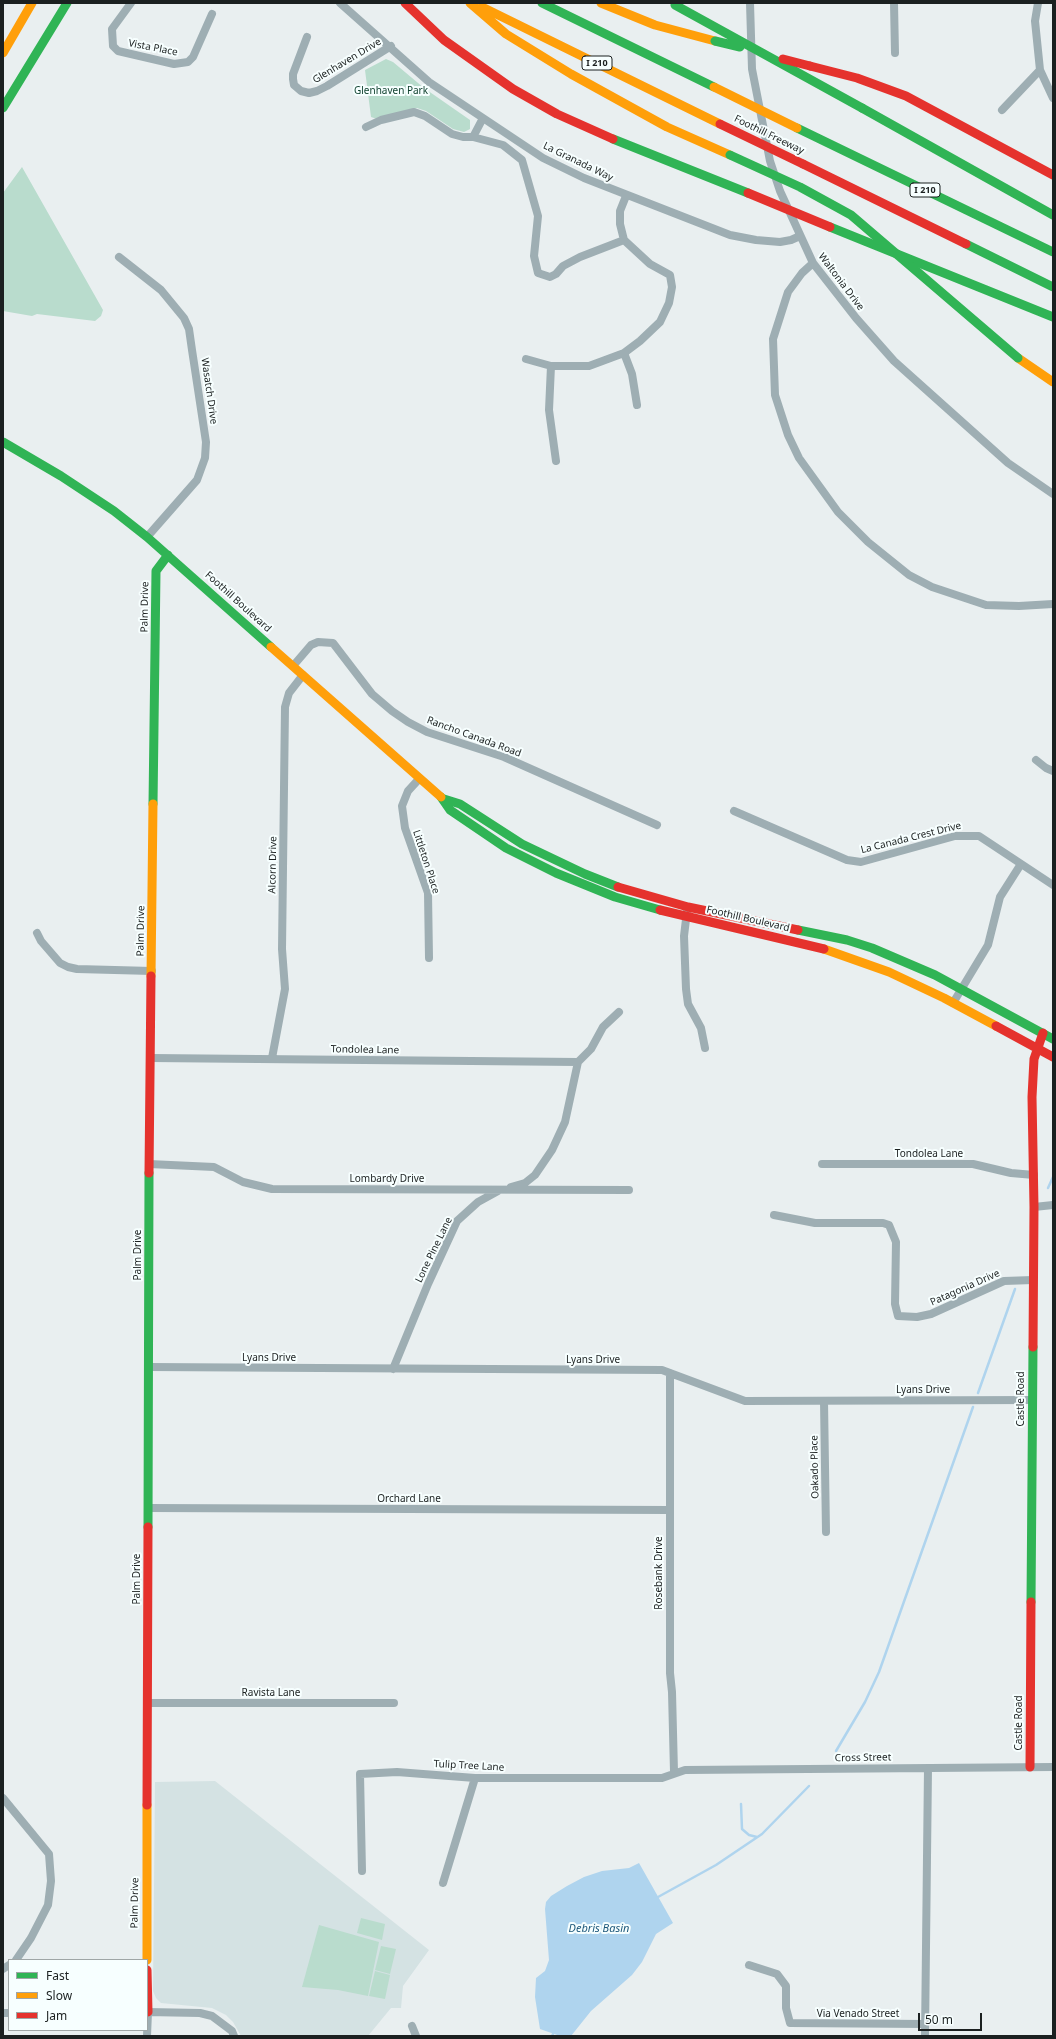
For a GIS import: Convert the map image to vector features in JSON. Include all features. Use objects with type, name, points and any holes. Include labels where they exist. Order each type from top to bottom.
[{"type":"main road","points":[[3,53],[32,3]]},
{"type":"main road","points":[[3,108],[67,3]]},
{"type":"main road","points":[[405,3],[444,40],[482,68],[557,114],[604,135],[1053,318]]},
{"type":"main road","points":[[470,3],[506,34],[571,74],[667,127],[800,187],[851,216],[884,242],[1018,358],[1053,382]]},
{"type":"main road","name":"Foothill Freeway","points":[[475,3],[1053,287]]},
{"type":"main road","name":"Foothill Freeway","points":[[542,3],[1053,252]]},
{"type":"main road","points":[[601,3],[654,25],[857,78],[906,96],[1053,175]]},
{"type":"main road","points":[[673,4],[1053,215]]},
{"type":"main road","name":"Foothill Boulevard","points":[[3,442],[61,476],[114,511],[147,537],[444,799],[450,810],[473,827],[538,864],[615,897],[686,916],[776,937],[852,958],[889,972],[953,1003],[1053,1057]]},
{"type":"main road","name":"Palm Drive","points":[[147,1959],[149,1164],[156,571],[168,555]]},
{"type":"main road","name":"Foothill Boulevard","points":[[444,799],[460,804],[522,844],[585,874],[619,887],[688,907],[848,940],[872,948],[961,988],[1053,1039]]},
{"type":"main road","points":[[776,937],[778,925]]},
{"type":"main road","name":"Castle Road","points":[[1030,1767],[1034,1207],[1033,1067],[1036,1048],[1043,1033]]},
{"type":"street","name":"Vista Place","points":[[131,3],[112,28],[113,46],[118,52],[174,64],[188,62],[193,57],[212,14]]},
{"type":"street","name":"La Granada Way","points":[[340,3],[391,46],[429,82],[532,150],[584,178],[626,196],[730,235],[756,240],[780,242],[791,240],[800,236]]},
{"type":"street","name":"Waltonia Drive","points":[[750,3],[752,69],[770,161],[778,184],[813,263],[856,318],[894,361],[949,412],[1008,462],[1053,494]]},
{"type":"street","points":[[894,3],[895,53]]},
{"type":"street","points":[[1038,3],[1035,21],[1040,70],[1053,98]]},
{"type":"street","name":"Glenhaven Drive","points":[[308,37],[293,74],[293,79],[294,86],[301,91],[309,93],[327,86],[391,46]]},
{"type":"street","points":[[1002,110],[1040,70]]},
{"type":"street","points":[[366,127],[381,120],[414,112],[425,116],[452,134],[462,137],[473,137],[503,145],[522,160],[538,216],[534,256],[538,273],[550,277],[556,274],[562,266],[580,257],[624,240]]},
{"type":"street","points":[[473,137],[483,118]]},
{"type":"street","points":[[522,160],[532,150]]},
{"type":"street","points":[[526,359],[551,366],[589,366],[624,353],[640,341],[660,322],[669,303],[672,287],[670,275],[650,264],[624,240],[620,224],[620,211],[626,196]]},
{"type":"street","name":"Wasatch Drive","points":[[119,257],[161,290],[184,318],[189,329],[206,442],[205,458],[197,480],[147,537]]},
{"type":"street","points":[[813,263],[802,273],[788,292],[773,339],[775,395],[788,435],[799,458],[838,512],[868,542],[909,575],[932,587],[986,604],[1019,606],[1053,604]]},
{"type":"street","points":[[624,353],[632,374],[636,405]]},
{"type":"street","points":[[551,366],[550,410],[556,461]]},
{"type":"street","name":"Rancho Canada Road","points":[[293,666],[311,645],[318,642],[333,643],[372,694],[408,722],[427,732],[504,757],[657,825]]},
{"type":"street","name":"Alcorn Drive","points":[[272,1058],[284,1002],[285,989],[282,949],[285,707],[290,693],[303,675]]},
{"type":"street","points":[[1036,760],[1046,768],[1053,770]]},
{"type":"street","name":"Littleton Place","points":[[419,778],[408,791],[402,806],[405,828],[428,893],[429,958]]},
{"type":"street","name":"La Canada Crest Drive","points":[[734,810],[847,860],[861,862],[955,836],[978,836],[1053,885]]},
{"type":"street","points":[[953,1003],[988,945],[995,910],[1001,895],[1022,864]]},
{"type":"street","points":[[688,907],[684,936],[686,989],[688,1004],[701,1028],[705,1048]]},
{"type":"street","points":[[37,933],[41,941],[60,963],[68,967],[77,969],[152,971]]},
{"type":"street","points":[[578,1062],[591,1049],[603,1027],[619,1012]]},
{"type":"street","name":"Tondolea Lane","points":[[151,1058],[578,1062]]},
{"type":"street","name":"Lone Pine Lane","points":[[393,1369],[428,1284],[457,1221],[478,1202],[502,1190],[530,1180],[535,1176],[552,1150],[565,1122],[578,1062]]},
{"type":"street","name":"Lombardy Drive","points":[[149,1164],[214,1166],[243,1182],[272,1189],[628,1190]]},
{"type":"street","name":"Tondolea Lane","points":[[822,1164],[973,1164],[1011,1173],[1034,1175]]},
{"type":"street","points":[[1034,1207],[1053,1205]]},
{"type":"street","name":"Patagonia Drive","points":[[774,1215],[815,1223],[883,1223],[889,1225],[896,1242],[894,1304],[898,1316],[917,1317],[931,1314],[1004,1281],[1033,1280]]},
{"type":"street","name":"Lyans Drive","points":[[149,1367],[662,1370],[745,1401],[1032,1400]]},
{"type":"street","name":"Rosebank Drive","points":[[670,1373],[670,1673],[672,1692],[674,1772]]},
{"type":"street","name":"Oakado Place","points":[[824,1401],[826,1532]]},
{"type":"street","name":"Orchard Lane","points":[[148,1508],[669,1510]]},
{"type":"street","name":"Ravista Lane","points":[[148,1703],[394,1703]]},
{"type":"street","name":"Cross Street","points":[[674,1772],[685,1770],[1053,1767]]},
{"type":"street","points":[[925,2036],[928,1768]]},
{"type":"street","name":"Tulip Tree Lane","points":[[362,1871],[360,1774],[397,1772],[475,1778],[662,1778],[674,1772]]},
{"type":"street","points":[[443,1883],[475,1778]]},
{"type":"street","points":[[3,1798],[49,1854],[51,1881],[48,1905],[31,1938],[17,1959]]},
{"type":"street","name":"Via Venado Street","points":[[749,1965],[777,1974],[786,1986],[786,2008],[790,2023],[925,2024]]},
{"type":"street","points":[[148,2012],[200,2013],[212,2016],[232,2031],[234,2036]]},
{"type":"street","points":[[412,2026],[416,2036]]},
{"type":"shaded area","points":[[215,1781],[429,1950],[403,1986],[401,2008],[391,2008],[368,2036],[241,2036],[233,2022],[226,2015],[212,2008],[161,2003],[156,1998],[153,1991],[155,1782]]},
{"type":"green space","name":"Glenhaven Park","points":[[386,59],[393,62],[424,88],[470,120],[470,129],[464,132],[453,129],[426,111],[417,108],[377,119],[371,117],[365,70]]},
{"type":"green space","points":[[22,167],[103,310],[101,316],[95,321],[37,314],[32,316],[3,311],[3,193]]},
{"type":"green space","points":[[361,1918],[385,1924],[382,1940],[357,1933]]},
{"type":"green space","points":[[319,1925],[379,1942],[368,1996],[338,1990],[302,1987]]},
{"type":"green space","points":[[381,1946],[396,1949],[390,1974],[375,1970]]},
{"type":"green space","points":[[375,1971],[390,1975],[385,1999],[369,1996]]},
{"type":"water","name":"Debris Basin","points":[[639,1863],[673,1923],[656,1934],[642,1962],[632,1975],[591,2011],[571,2036],[560,2036],[540,2029],[535,1997],[536,1978],[545,1971],[549,1960],[545,1909],[546,1902],[551,1896],[584,1877],[602,1871],[629,1868]]},
{"type":"waterway","points":[[1048,1188],[1053,1177]]},
{"type":"waterway","points":[[978,1393],[1015,1289]]},
{"type":"waterway","points":[[836,1751],[865,1702],[879,1672],[973,1407]]},
{"type":"waterway","points":[[658,1897],[716,1865],[762,1834],[809,1786]]},
{"type":"waterway","points":[[741,1804],[742,1829],[749,1835],[757,1837]]},
{"type":"traffic: fast","points":[[3,108],[67,3]]},
{"type":"traffic: fast","points":[[542,3],[714,87]]},
{"type":"traffic: fast","points":[[675,5],[862,108]]},
{"type":"traffic: fast","points":[[715,41],[740,47]]},
{"type":"traffic: fast","points":[[862,108],[1053,215]]},
{"type":"traffic: fast","points":[[797,128],[1053,252]]},
{"type":"traffic: fast","points":[[613,139],[748,193]]},
{"type":"traffic: fast","points":[[730,155],[800,187],[851,215],[1018,358]]},
{"type":"traffic: fast","points":[[830,227],[1053,317]]},
{"type":"traffic: fast","points":[[966,244],[1053,287]]},
{"type":"traffic: fast","points":[[3,442],[61,476],[114,511],[147,537],[271,647]]},
{"type":"traffic: fast","points":[[153,804],[156,571],[168,555]]},
{"type":"traffic: fast","points":[[441,797],[450,810],[506,848],[556,873],[615,897],[660,910]]},
{"type":"traffic: fast","points":[[444,799],[460,804],[522,844],[585,874],[618,887]]},
{"type":"traffic: fast","points":[[798,930],[847,940],[872,948],[935,975],[1053,1039]]},
{"type":"traffic: fast","points":[[148,1527],[149,1173]]},
{"type":"traffic: fast","points":[[1031,1602],[1033,1347]]},
{"type":"traffic: slow","points":[[3,53],[32,3]]},
{"type":"traffic: slow","points":[[470,3],[506,34],[571,74],[667,127],[730,155]]},
{"type":"traffic: slow","points":[[601,3],[655,25],[715,41]]},
{"type":"traffic: slow","points":[[482,7],[720,124]]},
{"type":"traffic: slow","points":[[714,87],[797,128]]},
{"type":"traffic: slow","points":[[1018,358],[1053,382]]},
{"type":"traffic: slow","points":[[271,647],[441,797]]},
{"type":"traffic: slow","points":[[151,976],[153,804]]},
{"type":"traffic: slow","points":[[824,949],[889,972],[944,998],[996,1026]]},
{"type":"traffic: slow","points":[[147,1805],[147,1959]]},
{"type":"traffic: jam","points":[[405,3],[444,40],[513,89],[557,114],[613,139]]},
{"type":"traffic: jam","points":[[783,59],[810,66]]},
{"type":"traffic: jam","points":[[810,66],[857,78],[906,96],[1053,175]]},
{"type":"traffic: jam","points":[[720,124],[803,164]]},
{"type":"traffic: jam","points":[[803,164],[966,244]]},
{"type":"traffic: jam","points":[[748,193],[830,227]]},
{"type":"traffic: jam","points":[[618,887],[688,907],[798,930]]},
{"type":"traffic: jam","points":[[660,910],[824,949]]},
{"type":"traffic: jam","points":[[149,1173],[151,976]]},
{"type":"traffic: jam","points":[[996,1026],[1053,1057]]},
{"type":"traffic: jam","points":[[1033,1347],[1034,1207],[1032,1097],[1034,1059],[1043,1033]]},
{"type":"traffic: jam","points":[[147,1805],[148,1527]]},
{"type":"traffic: jam","points":[[1030,1767],[1031,1602]]}]
